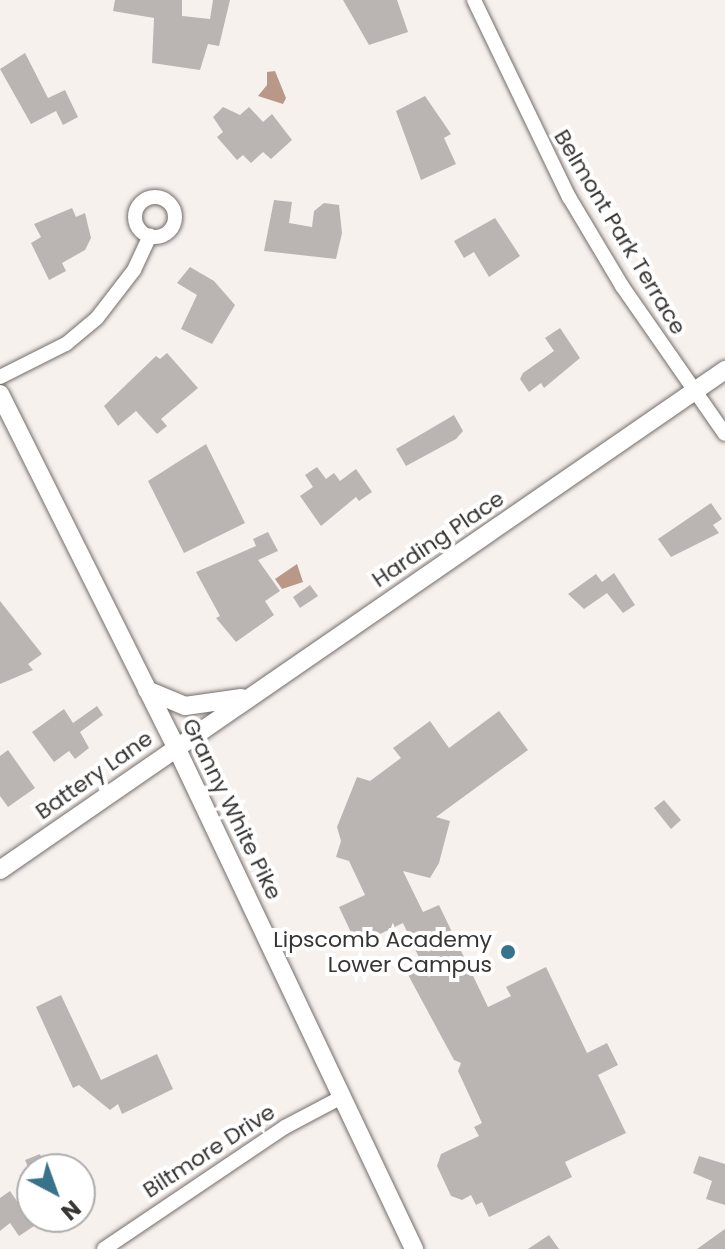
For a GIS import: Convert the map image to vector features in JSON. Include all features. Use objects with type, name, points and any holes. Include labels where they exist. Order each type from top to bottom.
[{"type":"main road","name":"Harding Place","points":[[176,747],[725,370]]},
{"type":"main road","name":"Granny White Pike","points":[[0,394],[176,747],[414,1249]]},
{"type":"main road","points":[[147,690],[185,706],[252,696]]},
{"type":"main road","name":"Battery Lane","points":[[0,870],[176,747]]},
{"type":"street","name":"Belmont Park Terrace","points":[[474,0],[558,178],[622,286],[725,434]]},
{"type":"street","points":[[0,377],[66,344],[97,318],[134,270],[150,236]]},
{"type":"street","name":"Biltmore Drive","points":[[104,1249],[285,1127],[342,1097]]},
{"type":"shaded area","points":[[275,71],[286,98],[283,104],[258,96],[267,85],[267,72]]},
{"type":"shaded area","points":[[297,564],[303,582],[282,589],[275,579]]},
{"type":"building","points":[[115,0],[182,0],[182,16],[210,19],[213,0],[230,0],[219,46],[208,44],[200,70],[152,63],[154,18],[113,11]]},
{"type":"building","points":[[343,0],[397,0],[408,32],[369,45]]},
{"type":"building","points":[[25,53],[48,98],[65,90],[78,117],[63,125],[56,111],[31,124],[0,69]]},
{"type":"building","points":[[425,96],[451,134],[444,138],[456,164],[421,180],[396,111]]},
{"type":"building","points":[[223,107],[240,115],[249,107],[263,122],[272,114],[292,140],[271,159],[263,152],[251,163],[243,155],[237,160],[217,137],[223,132],[213,117]]},
{"type":"building","points":[[274,200],[292,202],[289,223],[312,227],[314,211],[324,203],[339,205],[342,233],[336,259],[264,251]]},
{"type":"building","points":[[72,208],[76,217],[85,213],[91,238],[85,250],[62,263],[66,271],[49,280],[31,243],[41,237],[34,224]]},
{"type":"building","points":[[495,218],[520,256],[489,277],[474,252],[464,258],[454,241]]},
{"type":"building","points":[[190,267],[214,281],[235,305],[212,344],[181,329],[197,295],[177,283]]},
{"type":"building","points":[[560,328],[580,358],[544,388],[541,383],[529,392],[520,379],[523,373],[554,351],[545,338]]},
{"type":"building","points":[[167,353],[198,388],[161,419],[167,426],[157,434],[136,411],[118,426],[104,406],[156,356],[160,359]]},
{"type":"building","points":[[454,415],[463,431],[456,439],[406,466],[396,449]]},
{"type":"building","points":[[206,444],[245,523],[184,553],[148,481]]},
{"type":"building","points":[[317,467],[326,479],[334,473],[340,481],[356,469],[372,492],[359,501],[356,497],[321,526],[300,496],[313,487],[305,475]]},
{"type":"building","points":[[711,503],[722,519],[713,525],[719,533],[671,557],[658,539]]},
{"type":"building","points":[[268,532],[278,551],[258,560],[280,591],[265,601],[274,615],[236,642],[216,618],[220,616],[196,572],[256,546],[253,539]]},
{"type":"building","points":[[614,573],[635,605],[623,613],[607,593],[584,609],[568,594],[596,574],[602,582]]},
{"type":"building","points":[[310,585],[318,596],[300,608],[293,597]]},
{"type":"building","points":[[0,601],[42,654],[28,664],[33,670],[0,684]]},
{"type":"building","points":[[97,706],[103,715],[80,732],[89,748],[75,759],[69,751],[54,762],[32,732],[64,709],[73,723]]},
{"type":"building","points":[[499,711],[528,750],[436,817],[450,821],[439,863],[430,878],[403,871],[423,912],[439,905],[488,1007],[511,996],[506,987],[546,967],[587,1053],[607,1043],[618,1065],[598,1075],[626,1133],[565,1162],[572,1177],[489,1217],[482,1202],[476,1205],[471,1195],[462,1200],[451,1196],[437,1166],[441,1154],[479,1136],[474,1127],[482,1123],[458,1071],[461,1063],[454,1060],[406,971],[422,964],[403,923],[357,945],[339,907],[365,895],[349,861],[336,857],[341,841],[337,827],[357,777],[370,781],[401,758],[393,748],[430,721],[449,748]]},
{"type":"building","points":[[8,750],[35,788],[8,807],[0,796],[0,756]]},
{"type":"building","points":[[664,800],[681,820],[671,829],[654,808]]},
{"type":"building","points":[[61,995],[101,1080],[157,1054],[173,1089],[122,1114],[118,1104],[110,1110],[79,1085],[73,1088],[36,1007]]},
{"type":"building","points":[[699,1156],[725,1164],[725,1205],[706,1199],[712,1181],[693,1173]]},
{"type":"building","points":[[10,1191],[16,1200],[16,1232],[10,1223],[0,1231],[0,1198]]},
{"type":"building","points":[[725,1229],[725,1249],[697,1249]]},
{"type":"building","points":[[549,1235],[559,1249],[528,1249]]},
{"type":"place","name":"Lipscomb Academy Lower Campus","points":[[508,952]]}]
